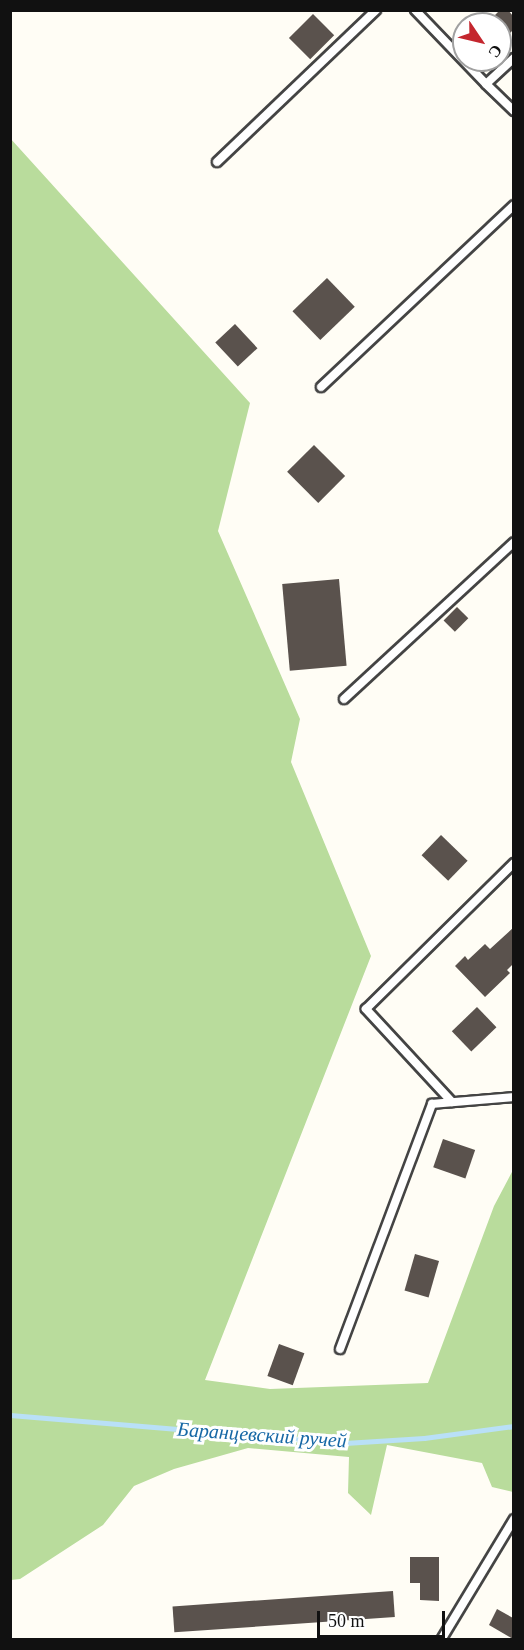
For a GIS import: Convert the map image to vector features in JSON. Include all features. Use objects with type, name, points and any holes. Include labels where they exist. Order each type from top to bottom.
[{"type":"lane","points":[[217,162],[376,10]]},
{"type":"lane","points":[[415,10],[513,111]]},
{"type":"lane","points":[[486,84],[513,58]]},
{"type":"lane","points":[[321,387],[513,205]]},
{"type":"lane","points":[[344,699],[513,542]]},
{"type":"lane","points":[[452,1102],[366,1009],[513,863]]},
{"type":"lane","points":[[340,1349],[432,1104],[513,1097]]},
{"type":"lane","points":[[441,1640],[513,1519]]},
{"type":"green space","points":[[10,138],[250,403],[218,531],[300,719],[291,762],[371,956],[205,1380],[270,1389],[428,1383],[494,1206],[513,1170],[513,1492],[492,1487],[482,1463],[387,1445],[371,1515],[348,1493],[349,1457],[248,1448],[174,1469],[134,1486],[103,1525],[20,1579],[11,1580]]},
{"type":"building","points":[[313,14],[334,35],[310,59],[289,38]]},
{"type":"building","points":[[327,278],[355,307],[320,340],[292,311]]},
{"type":"building","points":[[235,324],[258,348],[238,367],[215,342]]},
{"type":"building","points":[[314,445],[345,476],[318,503],[287,472]]},
{"type":"building","points":[[339,579],[347,666],[290,671],[282,584]]},
{"type":"building","points":[[457,607],[468,618],[455,632],[444,620]]},
{"type":"building","points":[[441,835],[468,861],[448,881],[422,855]]},
{"type":"building","points":[[513,928],[513,964],[507,970],[510,973],[485,997],[455,966],[465,956],[468,960],[485,944],[490,949]]},
{"type":"building","points":[[477,1007],[496,1027],[471,1051],[452,1031]]},
{"type":"building","points":[[443,1139],[475,1150],[465,1178],[433,1167]]},
{"type":"building","points":[[415,1254],[439,1261],[429,1297],[405,1291]]},
{"type":"building","points":[[279,1344],[304,1353],[293,1385],[267,1376]]},
{"type":"building","points":[[410,1557],[439,1557],[439,1601],[420,1600],[420,1583],[410,1583]]},
{"type":"building","points":[[393,1591],[395,1617],[174,1632],[173,1606]]},
{"type":"building","points":[[497,1609],[513,1618],[513,1639],[489,1625]]},
{"type":"waterway","name":"Баранцевский ручей","points":[[10,1415],[345,1443],[424,1438],[514,1426]]}]
